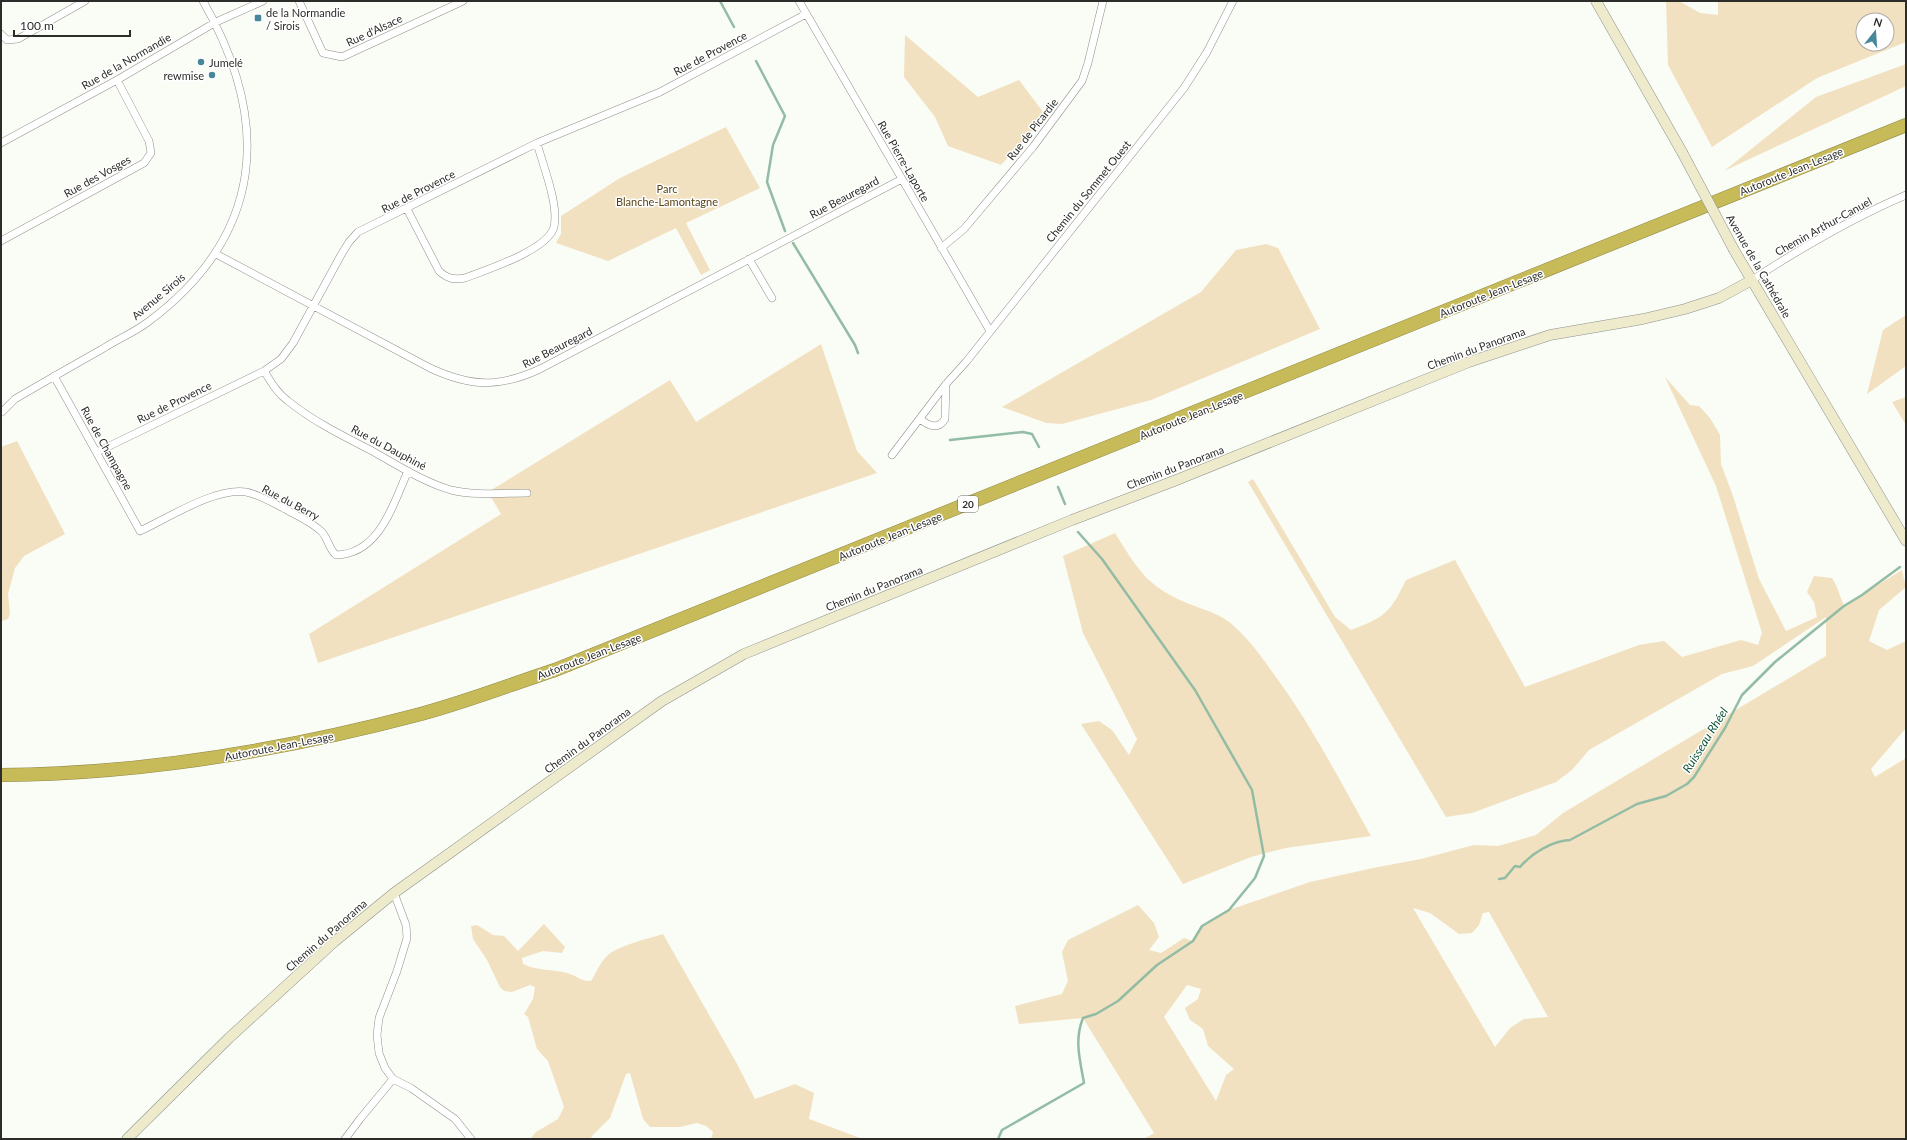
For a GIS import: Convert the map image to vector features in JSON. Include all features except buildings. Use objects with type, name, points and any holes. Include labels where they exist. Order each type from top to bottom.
[{"type":"highway","name":"Autoroute Jean-Lesage","points":[[1,775],[132,769],[219,758],[304,743],[418,715],[555,670],[1906,125]]},
{"type":"street","points":[[1,34],[7,40],[18,39],[85,1]]},
{"type":"street","name":"Avenue Sirois","points":[[2,412],[15,399],[148,323],[185,291],[216,254],[240,202],[247,161],[248,142],[245,109],[238,79],[216,22],[203,1]]},
{"type":"street","name":"Rue de la Normandie","points":[[1,143],[117,80],[216,22],[263,1]]},
{"type":"street","name":"Rue d'Alsace","points":[[299,1],[323,54],[342,57],[463,1]]},
{"type":"street","name":"Rue Pierre-Laporte","points":[[799,1],[990,331]]},
{"type":"street","name":"Rue de Picardie","points":[[941,248],[964,229],[979,212],[1033,147],[1082,81],[1088,63],[1103,1]]},
{"type":"street","name":"Chemin du Sommet Ouest","points":[[892,455],[946,384],[966,362],[1184,88],[1206,52],[1232,1]]},
{"type":"street","name":"Avenue de la Cathédrale","points":[[1596,1],[1682,152],[1734,250],[1906,541]]},
{"type":"street","name":"Rue de Provence","points":[[97,452],[264,370],[281,359],[293,343],[349,242],[358,232],[407,209],[537,143],[660,92],[806,14]]},
{"type":"street","name":"Rue des Vosges","points":[[1,241],[144,163],[151,154],[149,141],[117,80]]},
{"type":"street","points":[[407,209],[439,271],[446,278],[455,280],[465,278],[527,251],[546,239],[552,231],[555,219],[554,207],[537,143]]},
{"type":"street","name":"Rue Beauregard","points":[[216,254],[442,373],[474,383],[500,382],[518,378],[540,369],[902,179]]},
{"type":"street","name":"Chemin Arthur-Canuel","points":[[1752,280],[1784,259],[1825,236],[1880,206],[1906,195]]},
{"type":"street","points":[[749,259],[772,298]]},
{"type":"street","name":"Chemin du Panorama","points":[[127,1139],[230,1038],[334,942],[394,893],[662,701],[744,654],[1072,520],[1174,481],[1469,362],[1550,335],[1643,319],[1685,309],[1719,298],[1752,280]]},
{"type":"street","name":"Rue du Dauphiné","points":[[264,370],[274,387],[287,400],[304,413],[408,471],[451,490],[469,493],[527,493]]},
{"type":"street","name":"Rue de Champagne","points":[[54,376],[140,531]]},
{"type":"street","points":[[920,419],[930,426],[938,426],[945,419],[946,384]]},
{"type":"street","name":"Rue du Berry","points":[[140,531],[219,494],[233,491],[246,492],[266,499],[313,524],[322,532],[330,544],[332,551],[336,555],[352,553],[370,541],[382,529],[408,471]]},
{"type":"street","points":[[394,893],[406,925],[407,938],[397,971],[379,1018],[377,1035],[379,1053],[384,1068],[393,1079],[411,1088],[455,1119],[471,1139]]},
{"type":"street","points":[[345,1139],[360,1118],[393,1079]]},
{"type":"green space","points":[[1666,1],[1679,1],[1700,13],[1718,15],[1718,1],[1906,1],[1906,42],[1895,46],[1895,12],[1855,12],[1855,52],[1881,52],[1817,78],[1712,147],[1668,65]]},
{"type":"green space","points":[[905,35],[978,97],[1019,80],[1046,116],[1001,165],[948,146],[935,117],[904,77]]},
{"type":"green space","points":[[1906,64],[1906,86],[1724,171],[1816,97]]},
{"type":"green space","name":"Parc Blanche-Lamontagne","points":[[726,127],[760,188],[686,223],[710,270],[701,275],[676,228],[608,261],[556,243],[561,234],[561,216],[620,178]]},
{"type":"green space","points":[[1266,244],[1278,248],[1320,329],[1151,400],[1062,424],[1046,423],[1002,407],[1201,292],[1236,250]]},
{"type":"green space","points":[[1906,315],[1906,366],[1867,394],[1883,330]]},
{"type":"green space","points":[[821,344],[857,451],[877,473],[318,663],[309,634],[501,514],[488,492],[670,380],[696,422]]},
{"type":"green space","points":[[1665,377],[1690,405],[1699,406],[1710,418],[1720,435],[1721,464],[1733,496],[1759,579],[1786,631],[1817,617],[1814,602],[1807,592],[1814,576],[1832,578],[1844,606],[1902,570],[1906,587],[1879,610],[1869,641],[1887,650],[1906,641],[1906,728],[1871,769],[1875,777],[1906,758],[1906,1139],[1144,1139],[1154,1133],[1083,1018],[1019,1024],[1015,1006],[1062,994],[1068,981],[1062,952],[1068,940],[1138,905],[1154,923],[1159,937],[1149,950],[1161,953],[1184,938],[1193,941],[1202,926],[1229,910],[1310,882],[1421,859],[1474,845],[1498,846],[1536,835],[1563,813],[1826,656],[1826,617],[1753,666],[1722,674],[1589,750],[1572,770],[1556,782],[1472,813],[1446,817],[1248,482],[1253,479],[1335,617],[1351,630],[1379,617],[1391,607],[1406,580],[1455,560],[1525,687],[1639,645],[1664,641],[1682,657],[1741,640],[1758,645],[1762,633],[1716,486]],"holes":[[[1413,908],[1430,913],[1459,934],[1472,933],[1479,925],[1483,913],[1489,912],[1548,1017],[1524,1019],[1510,1028],[1495,1047]],[[1187,985],[1201,989],[1198,999],[1185,1008],[1190,1020],[1203,1029],[1208,1046],[1234,1069],[1226,1075],[1216,1101],[1164,1017]]]},
{"type":"green space","points":[[1906,397],[1906,425],[1892,402]]},
{"type":"green space","points":[[17,441],[65,534],[24,556],[15,568],[8,594],[10,614],[8,619],[2,621],[1,447]]},
{"type":"green space","points":[[1115,533],[1137,566],[1152,583],[1173,597],[1224,619],[1235,627],[1251,643],[1300,712],[1325,753],[1371,836],[1286,848],[1251,857],[1183,884],[1081,724],[1099,721],[1112,730],[1129,755],[1137,739],[1083,633],[1063,556]]},
{"type":"green space","points":[[544,924],[565,947],[562,953],[543,951],[522,958],[523,964],[534,968],[567,973],[587,981],[591,981],[606,957],[617,949],[663,934],[736,1062],[755,1099],[795,1084],[814,1093],[809,1119],[863,1139],[711,1139],[713,1132],[706,1126],[697,1123],[680,1127],[650,1127],[643,1119],[630,1073],[626,1074],[610,1118],[592,1136],[591,1139],[530,1139],[536,1132],[558,1119],[564,1107],[548,1061],[537,1049],[528,1017],[524,1014],[533,999],[535,987],[530,985],[512,992],[504,991],[500,987],[487,960],[473,939],[471,926],[477,925],[493,935],[504,936],[518,951]]},
{"type":"waterway","points":[[720,1],[734,27]]},
{"type":"waterway","points":[[756,61],[785,116],[773,145],[767,182],[785,231]]},
{"type":"waterway","points":[[793,243],[855,345],[858,353]]},
{"type":"waterway","points":[[950,440],[1023,432],[1032,434],[1039,447]]},
{"type":"waterway","points":[[1058,487],[1065,504]]},
{"type":"waterway","points":[[998,1139],[1002,1130],[1084,1083],[1078,1042],[1080,1026],[1083,1018],[1096,1014],[1118,1001],[1157,965],[1193,941],[1202,926],[1229,910],[1255,878],[1264,856],[1252,790],[1195,690],[1102,559],[1078,532]]},
{"type":"waterway","name":"Ruisseau Rhéel","points":[[1499,879],[1505,878],[1515,866],[1520,867],[1530,857],[1549,845],[1570,840],[1637,804],[1666,796],[1687,784],[1694,777],[1725,728],[1742,695],[1775,662],[1844,606],[1862,595],[1900,567]]},
{"type":"place","name":"de la Normandie / Sirois","points":[[258,18]]},
{"type":"place","name":"Jumelé","points":[[201,62]]},
{"type":"place","name":"rewmise","points":[[212,75]]}]
